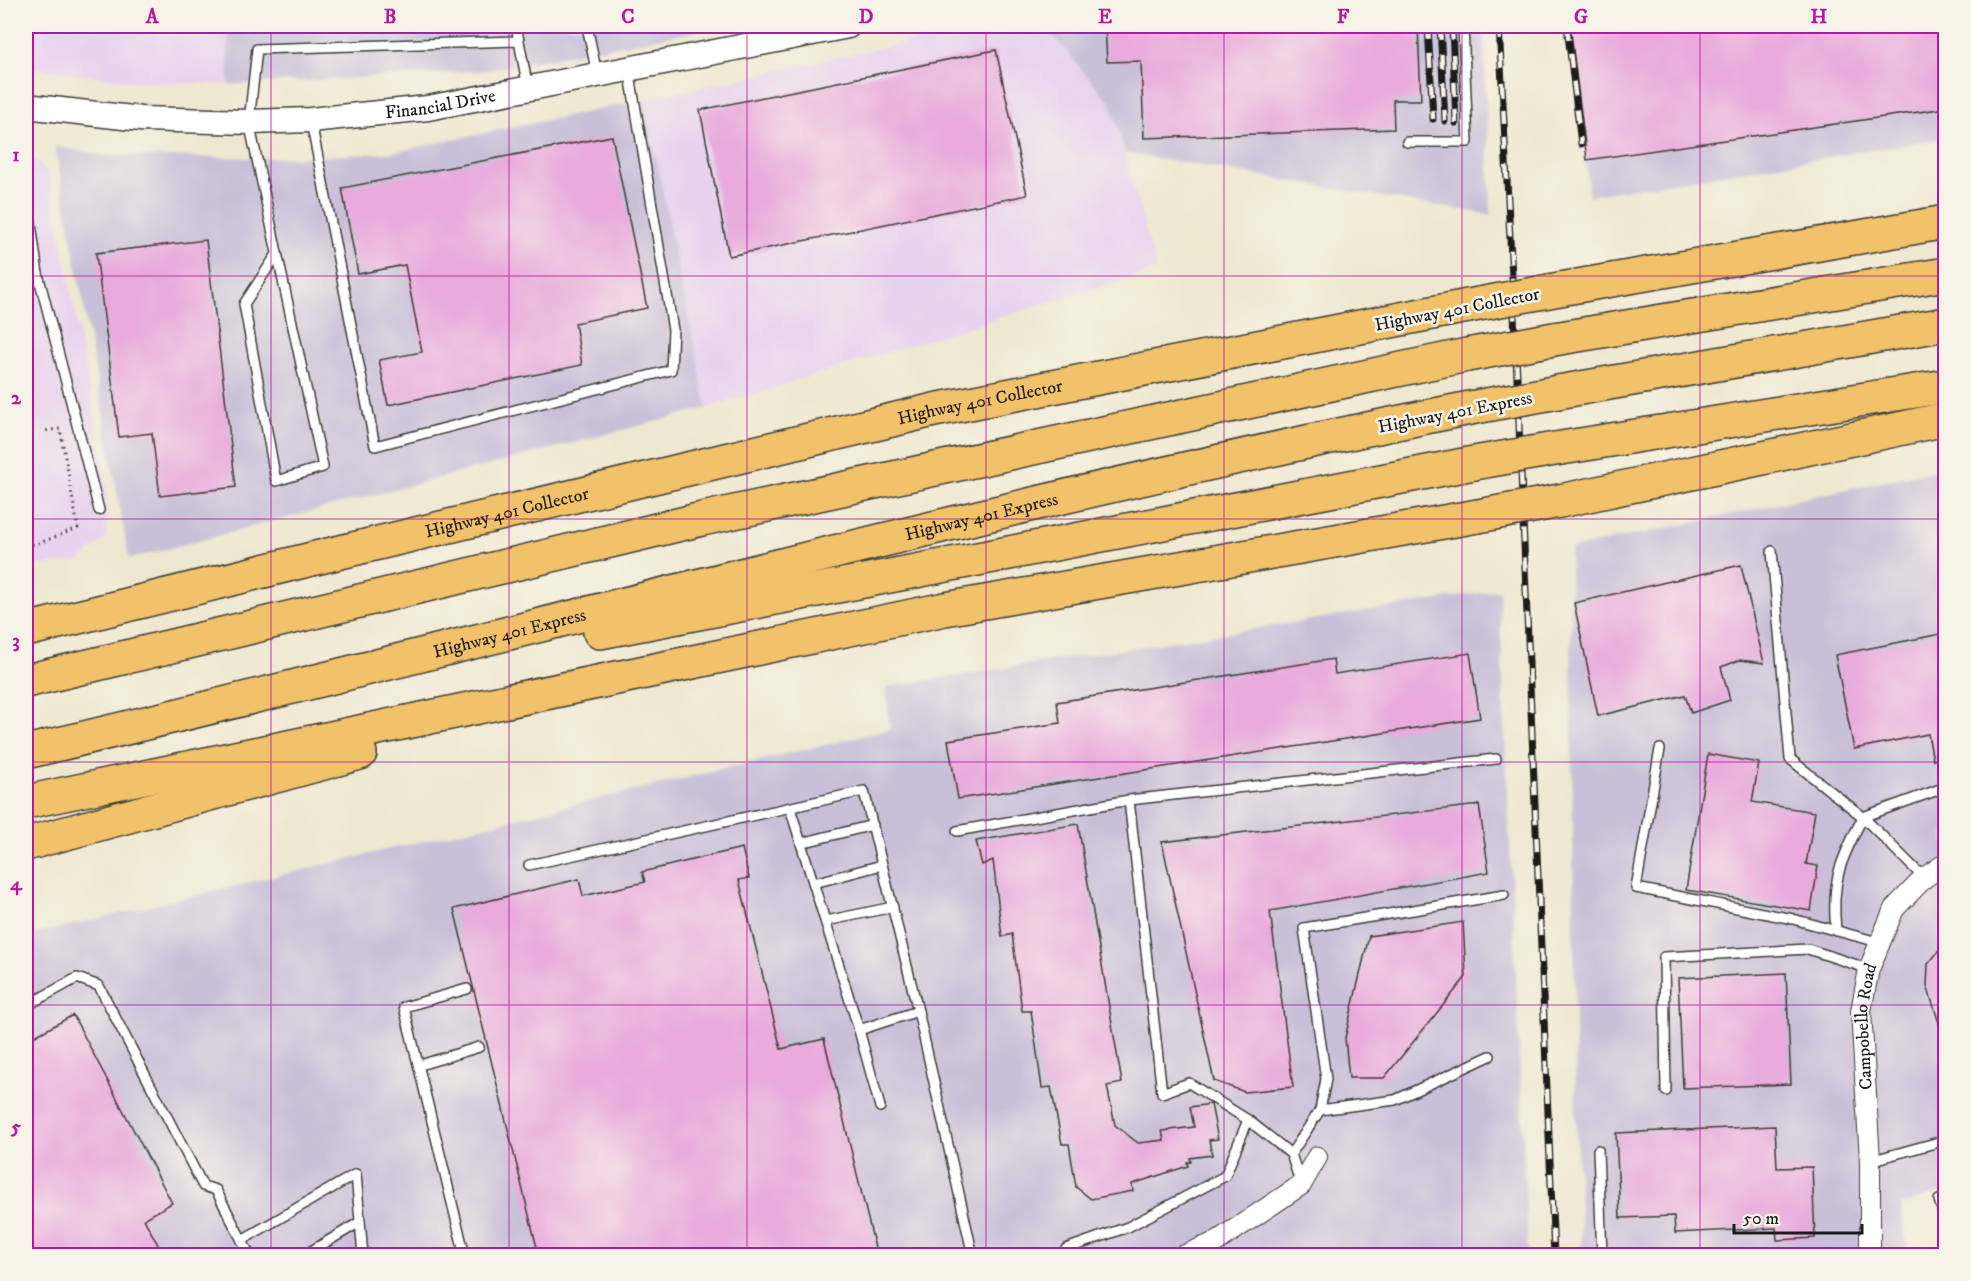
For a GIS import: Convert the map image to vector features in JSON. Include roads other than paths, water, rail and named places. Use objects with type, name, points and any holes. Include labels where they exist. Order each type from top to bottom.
[{"type":"highway","name":"Highway 401 Collector","points":[[26,630],[934,410],[1468,306],[1946,222]]},
{"type":"highway","points":[[26,681],[702,519],[1467,355],[1946,274]]},
{"type":"highway","name":"Highway 401 Express","points":[[26,752],[256,698],[1000,511],[1470,408],[1946,324]]},
{"type":"highway","points":[[256,698],[1473,464],[1946,386]]},
{"type":"highway","points":[[26,802],[945,609],[1560,501],[1946,420]]},
{"type":"highway","points":[[26,611],[328,555]]},
{"type":"highway","points":[[26,844],[368,751],[945,609]]},
{"type":"street","name":"Financial Drive","points":[[27,106],[141,118],[249,122],[310,120],[428,108],[848,26]]},
{"type":"street","name":"Campobello Road","points":[[1870,1255],[1869,1161],[1861,1011],[1869,969],[1878,942],[1894,909],[1924,878],[1946,863]]},
{"type":"street","points":[[1183,1256],[1216,1242],[1301,1185],[1317,1157]]},
{"type":"lane","points":[[516,26],[529,90]]},
{"type":"lane","points":[[587,26],[597,76]]},
{"type":"lane","points":[[1407,142],[1468,142],[1463,26]]},
{"type":"lane","points":[[277,254],[244,304],[276,481],[323,467],[249,122],[257,49],[519,41]]},
{"type":"lane","points":[[310,120],[375,446],[671,370],[673,330],[629,69]]},
{"type":"lane","points":[[26,138],[27,106]]},
{"type":"lane","points":[[26,188],[29,229],[38,274],[99,510]]},
{"type":"lane","points":[[26,274],[38,274]]},
{"type":"lane","points":[[1772,551],[1790,759],[1863,817],[1924,878]]},
{"type":"lane","points":[[1660,749],[1636,888],[1793,919],[1878,942]]},
{"type":"lane","points":[[957,831],[1129,800],[1496,759]]},
{"type":"lane","points":[[1836,931],[1833,899],[1841,859],[1863,817],[1946,787]]},
{"type":"lane","points":[[529,865],[864,791],[918,1011],[973,1256]]},
{"type":"lane","points":[[1129,800],[1162,1093],[1189,1083],[1248,1120],[1291,1154],[1301,1185]]},
{"type":"lane","points":[[790,808],[859,1030],[880,1107]]},
{"type":"lane","points":[[801,843],[873,825]]},
{"type":"lane","points":[[814,884],[882,865]]},
{"type":"lane","points":[[1291,1154],[1320,1110],[1326,1079],[1304,928],[1504,895]]},
{"type":"lane","points":[[826,921],[893,907]]},
{"type":"lane","points":[[1666,1092],[1664,957],[1808,949],[1869,969]]},
{"type":"lane","points":[[26,1006],[77,978],[99,986],[203,1186],[216,1191],[250,1256]]},
{"type":"lane","points":[[465,1256],[404,1007],[467,989]]},
{"type":"lane","points":[[859,1030],[918,1011]]},
{"type":"lane","points":[[420,1065],[479,1047]]},
{"type":"lane","points":[[1320,1110],[1395,1100],[1490,1056]]},
{"type":"lane","points":[[1066,1249],[1128,1227],[1225,1176],[1248,1120]]},
{"type":"lane","points":[[1869,1161],[1946,1140]]},
{"type":"lane","points":[[1598,1150],[1602,1256]]},
{"type":"lane","points":[[242,1240],[356,1174],[363,1256]]},
{"type":"lane","points":[[1946,1198],[1939,1200],[1946,1221]]},
{"type":"lane","points":[[303,1256],[360,1222]]},
{"type":"lane","points":[[1824,1256],[1870,1255]]},
{"type":"railway","points":[[1428,26],[1433,119]]},
{"type":"railway","points":[[1440,26],[1445,121]]},
{"type":"railway","points":[[1452,26],[1456,123]]},
{"type":"railway","points":[[1499,26],[1516,354],[1554,1256]]},
{"type":"railway","points":[[1567,26],[1581,144]]}]
